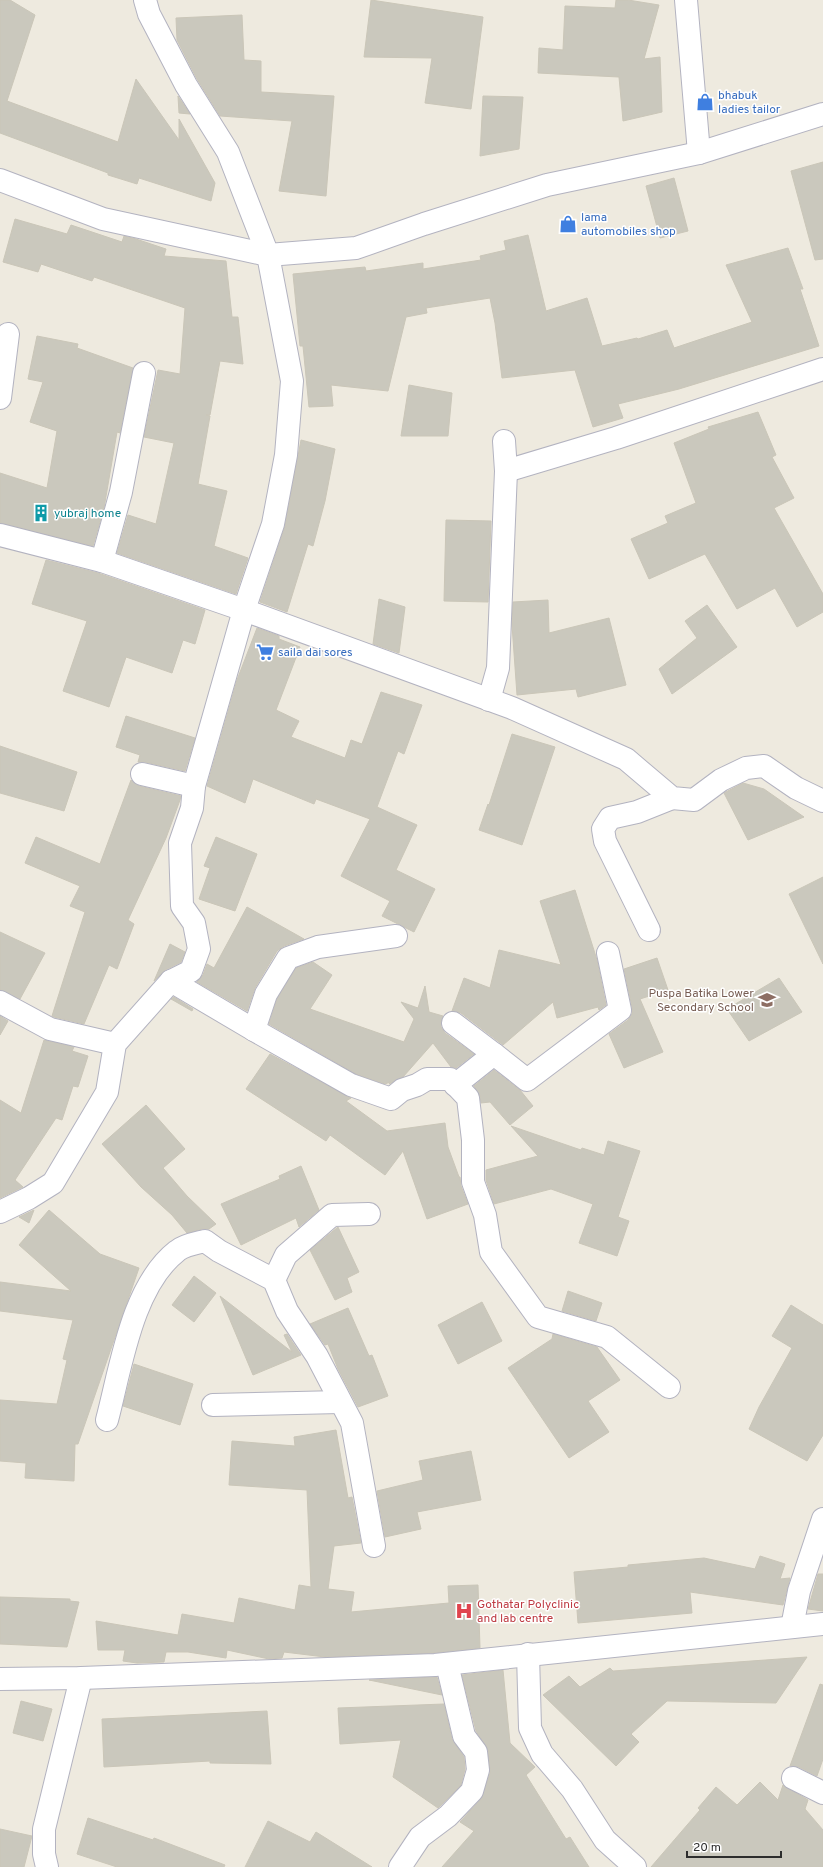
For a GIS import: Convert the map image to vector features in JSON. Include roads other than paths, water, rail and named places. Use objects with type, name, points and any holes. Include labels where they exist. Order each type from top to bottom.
[{"type":"street","points":[[0,1212],[29,1198],[53,1183],[107,1092],[116,1044],[171,981],[190,971],[199,948],[194,923],[182,906],[180,843],[192,808],[194,786],[244,610],[273,524],[286,455],[292,381],[268,255],[228,152],[186,85],[149,14],[145,0]]},
{"type":"street","points":[[686,0],[699,153]]},
{"type":"street","points":[[0,180],[104,218],[268,255],[356,248],[424,224],[547,185],[699,153],[823,114]]},
{"type":"street","points":[[0,398],[8,334]]},
{"type":"street","points":[[506,471],[616,438],[823,369]]},
{"type":"street","points":[[102,561],[121,492],[144,373]]},
{"type":"street","points":[[489,700],[498,668],[506,471],[504,442]]},
{"type":"street","points":[[0,536],[102,561],[244,610],[512,708],[626,759],[672,798]]},
{"type":"street","points":[[649,930],[605,842],[603,829],[610,818],[637,812],[672,798],[694,800],[721,780],[746,768],[764,766],[796,788],[823,801]]},
{"type":"street","points":[[142,774],[194,786]]},
{"type":"street","points":[[254,1030],[266,994],[288,958],[318,947],[396,936]]},
{"type":"street","points":[[453,1023],[527,1080],[620,1010],[608,953]]},
{"type":"street","points":[[171,981],[351,1085],[391,1098],[402,1090],[427,1079],[450,1079],[468,1098],[473,1140],[473,1182],[485,1215],[491,1252],[538,1317],[607,1337],[669,1387]]},
{"type":"street","points":[[0,1002],[50,1029],[116,1044]]},
{"type":"street","points":[[455,1085],[494,1054]]},
{"type":"street","points":[[274,1280],[286,1256],[332,1215],[369,1214]]},
{"type":"street","points":[[107,1420],[126,1338],[151,1278],[178,1250],[205,1241],[219,1251],[274,1280],[287,1311],[317,1356],[352,1423],[374,1546]]},
{"type":"street","points":[[213,1405],[340,1402]]},
{"type":"street","points":[[792,1627],[799,1591],[823,1519]]},
{"type":"street","points":[[0,1679],[81,1678],[447,1664],[528,1654],[823,1624]]},
{"type":"street","points":[[528,1654],[530,1728],[542,1754],[572,1789],[606,1840],[635,1867]]},
{"type":"street","points":[[400,1867],[420,1837],[448,1816],[472,1790],[478,1770],[476,1752],[464,1736],[447,1664]]},
{"type":"street","points":[[47,1867],[44,1854],[44,1829],[81,1678]]},
{"type":"street","points":[[793,1778],[823,1793]]},
{"type":"place","name":"bhabuk ladies tailor","points":[[705,102]]},
{"type":"place","name":"lama automobiles shop","points":[[568,224]]},
{"type":"place","name":"yubraj home","points":[[41,513]]},
{"type":"place","name":"saila dai sores","points":[[265,652]]},
{"type":"place","name":"Puspa Batika Lower Secondary School","points":[[767,1000]]},
{"type":"place","name":"Gothatar Polyclinic and lab centre","points":[[464,1611]]}]
